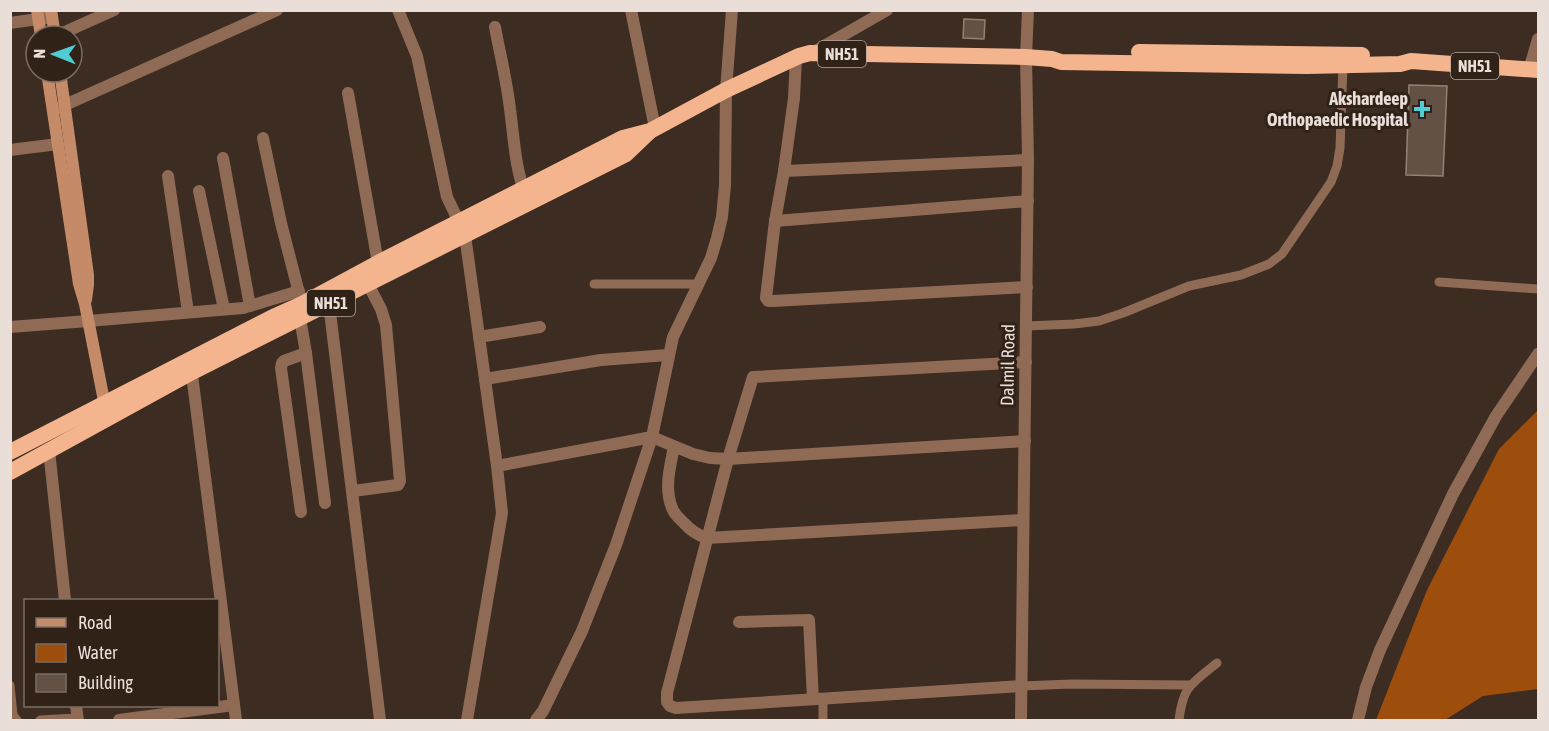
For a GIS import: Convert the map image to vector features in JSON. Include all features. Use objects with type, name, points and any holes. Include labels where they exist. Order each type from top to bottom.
[{"type":"highway","name":"NH51","points":[[302,307],[329,304],[368,284],[462,228],[526,196],[623,138],[652,130],[726,90],[803,56],[1026,57],[1061,62],[1123,57],[1307,60],[1402,56],[1411,61]]},
{"type":"highway","name":"NH51","points":[[1307,60],[1343,65],[1400,64],[1411,61],[1534,70]]},
{"type":"highway","name":"NH51","points":[[10,452],[106,411],[191,366],[273,317],[302,307],[378,262],[462,228]]},
{"type":"highway","name":"NH51","points":[[10,472],[49,450],[106,411]]},
{"type":"main road","points":[[50,84],[58,107],[88,274],[85,304]]},
{"type":"main road","points":[[59,84],[58,144],[79,285],[85,304],[106,411]]},
{"type":"street","points":[[83,24],[114,10]]},
{"type":"street","points":[[58,107],[277,10]]},
{"type":"street","points":[[398,10],[417,56],[447,196],[462,228],[485,378],[502,513],[467,720]]},
{"type":"street","points":[[632,10],[652,130]]},
{"type":"street","points":[[537,720],[582,631],[616,545],[652,437],[673,337],[711,258],[717,238],[722,217],[725,185],[726,90],[732,10]]},
{"type":"street","points":[[886,10],[870,15],[803,56],[794,98],[775,221],[766,298],[768,301],[1027,287]]},
{"type":"street","name":"Dalmil Road","points":[[1021,720],[1028,201],[1026,57],[1028,10]]},
{"type":"street","points":[[10,23],[37,15],[52,14]]},
{"type":"street","points":[[495,27],[526,196]]},
{"type":"street","points":[[1534,70],[1539,39]]},
{"type":"street","points":[[348,93],[378,262]]},
{"type":"street","points":[[263,138],[302,307],[325,503]]},
{"type":"street","points":[[10,150],[58,144]]},
{"type":"street","points":[[223,158],[250,306]]},
{"type":"street","points":[[784,171],[1028,160]]},
{"type":"street","points":[[168,176],[188,312]]},
{"type":"street","points":[[199,190],[224,309]]},
{"type":"street","points":[[775,221],[1028,201]]},
{"type":"street","points":[[353,491],[398,485],[400,481],[386,325],[381,309],[368,284]]},
{"type":"street","points":[[329,304],[380,720]]},
{"type":"street","points":[[10,327],[250,306],[302,307]]},
{"type":"street","points":[[479,337],[540,327]]},
{"type":"street","points":[[301,512],[281,368],[284,361],[306,353]]},
{"type":"street","points":[[1358,720],[1366,687],[1380,650],[1453,494],[1496,416],[1539,354]]},
{"type":"street","points":[[485,378],[601,360],[668,355]]},
{"type":"street","points":[[1021,686],[676,708],[667,702],[667,693],[707,538],[753,377],[1026,363]]},
{"type":"street","points":[[191,366],[219,599]]},
{"type":"street","points":[[497,466],[652,437],[674,447],[710,458],[728,459],[1024,441]]},
{"type":"street","points":[[674,447],[668,474],[668,492],[672,510],[690,530],[707,538],[1023,519]]},
{"type":"street","points":[[49,450],[65,599]]},
{"type":"street","points":[[220,608],[236,720]]},
{"type":"street","points":[[739,622],[809,620],[818,699]]},
{"type":"street","points":[[219,707],[234,705]]},
{"type":"street","points":[[119,720],[219,707]]},
{"type":"lane","points":[[1026,326],[1099,321],[1189,286],[1241,275],[1269,264],[1282,254],[1332,182],[1340,148],[1343,65]]},
{"type":"lane","points":[[1439,282],[1539,289]]},
{"type":"lane","points":[[594,284],[699,284]]},
{"type":"lane","points":[[1179,720],[1180,707],[1189,685],[1217,663]]},
{"type":"lane","points":[[10,685],[13,715],[17,720]]},
{"type":"lane","points":[[1021,686],[1189,685]]},
{"type":"lane","points":[[818,699],[823,720]]},
{"type":"lane","points":[[40,720],[77,715]]},
{"type":"water","points":[[1538,410],[1538,689],[1483,696],[1445,720],[1376,720],[1427,590],[1499,449]]},
{"type":"building","points":[[964,19],[985,20],[984,39],[963,38]]},
{"type":"building","points":[[1409,85],[1447,86],[1443,176],[1406,175]]},
{"type":"place","name":"Akshardeep Orthopaedic Hospital","points":[[1422,109]]}]
